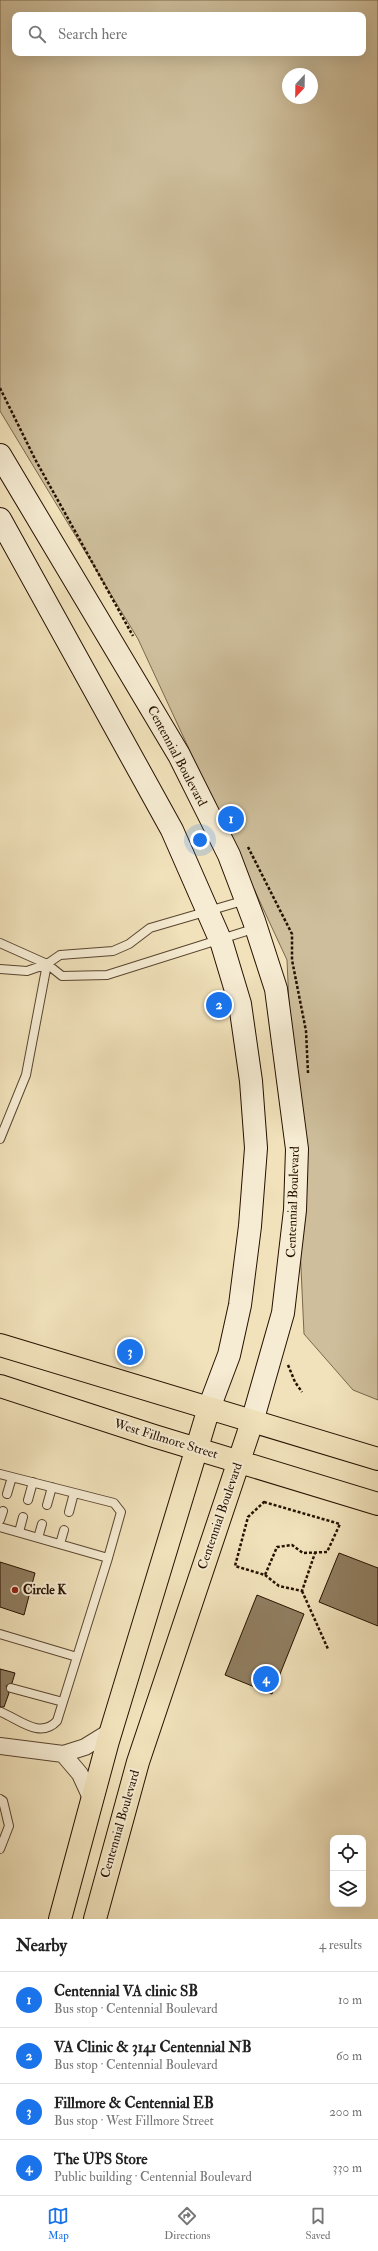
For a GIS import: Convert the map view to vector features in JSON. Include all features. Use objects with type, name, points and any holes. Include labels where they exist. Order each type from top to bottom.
[{"type":"main road","name":"Centennial Boulevard","points":[[0,455],[179,755],[229,855],[256,928],[276,989],[297,1149],[295,1210],[283,1313],[252,1422],[138,1762],[95,1919]]},
{"type":"main road","points":[[0,519],[172,830],[207,912],[220,938],[240,1004],[251,1080],[256,1148],[250,1226],[240,1305],[229,1355],[209,1408],[111,1731],[91,1798],[60,1919]]},
{"type":"main road","points":[[0,1345],[378,1460]]},
{"type":"main road","name":"West Fillmore Street","points":[[0,1386],[378,1504]]},
{"type":"street","points":[[0,1746],[63,1754],[85,1747],[111,1731]]},
{"type":"street","points":[[63,1754],[80,1774],[91,1798]]},
{"type":"lane","points":[[0,969],[27,971],[47,964],[60,955],[113,951],[129,944],[150,928],[246,900]]},
{"type":"lane","points":[[0,943],[47,964],[62,976],[107,975],[175,955],[220,938],[256,928]]},
{"type":"lane","points":[[0,1139],[26,1075],[47,964]]},
{"type":"lane","points":[[0,1474],[114,1503],[121,1512],[57,1721],[50,1728],[40,1730],[1,1712]]},
{"type":"lane","points":[[7,1494],[12,1477]]},
{"type":"lane","points":[[28,1500],[33,1482]]},
{"type":"lane","points":[[47,1506],[52,1487]]},
{"type":"lane","points":[[69,1512],[74,1493]]},
{"type":"lane","points":[[0,1520],[3,1510]]},
{"type":"lane","points":[[19,1532],[23,1518]]},
{"type":"lane","points":[[38,1538],[42,1524]]},
{"type":"lane","points":[[0,1527],[108,1558]]},
{"type":"lane","points":[[60,1544],[64,1530]]},
{"type":"lane","points":[[0,1634],[77,1657]]},
{"type":"lane","points":[[11,1688],[63,1702]]},
{"type":"lane","points":[[0,1799],[3,1801],[9,1826],[0,1849]]},
{"type":"path","points":[[265,1575],[278,1547],[292,1546],[303,1553],[327,1552],[340,1524],[264,1502],[248,1517],[235,1566],[265,1575],[278,1586],[302,1591]]},
{"type":"path","points":[[315,1553],[302,1591],[328,1649]]},
{"type":"shaded area","points":[[0,0],[378,0],[378,1400],[353,1390],[304,1334],[287,960],[138,639],[0,411]]},
{"type":"building","points":[[339,1553],[378,1568],[378,1626],[319,1602]]},
{"type":"building","name":"Circle K","points":[[0,1562],[35,1573],[24,1615],[0,1607]]},
{"type":"building","points":[[257,1595],[304,1614],[272,1694],[225,1675]]},
{"type":"building","points":[[0,1669],[15,1673],[12,1683],[6,1686],[9,1693],[4,1707],[0,1707]]},
{"type":"place","name":"Centennial VA clinic SB","points":[[231,819]]},
{"type":"place","name":"VA Clinic & 3141 Centennial NB","points":[[219,1005]]},
{"type":"place","name":"Fillmore & Centennial EB","points":[[130,1352]]},
{"type":"place","name":"Circle K","points":[[15,1590]]},
{"type":"place","name":"The UPS Store","points":[[266,1679]]}]
